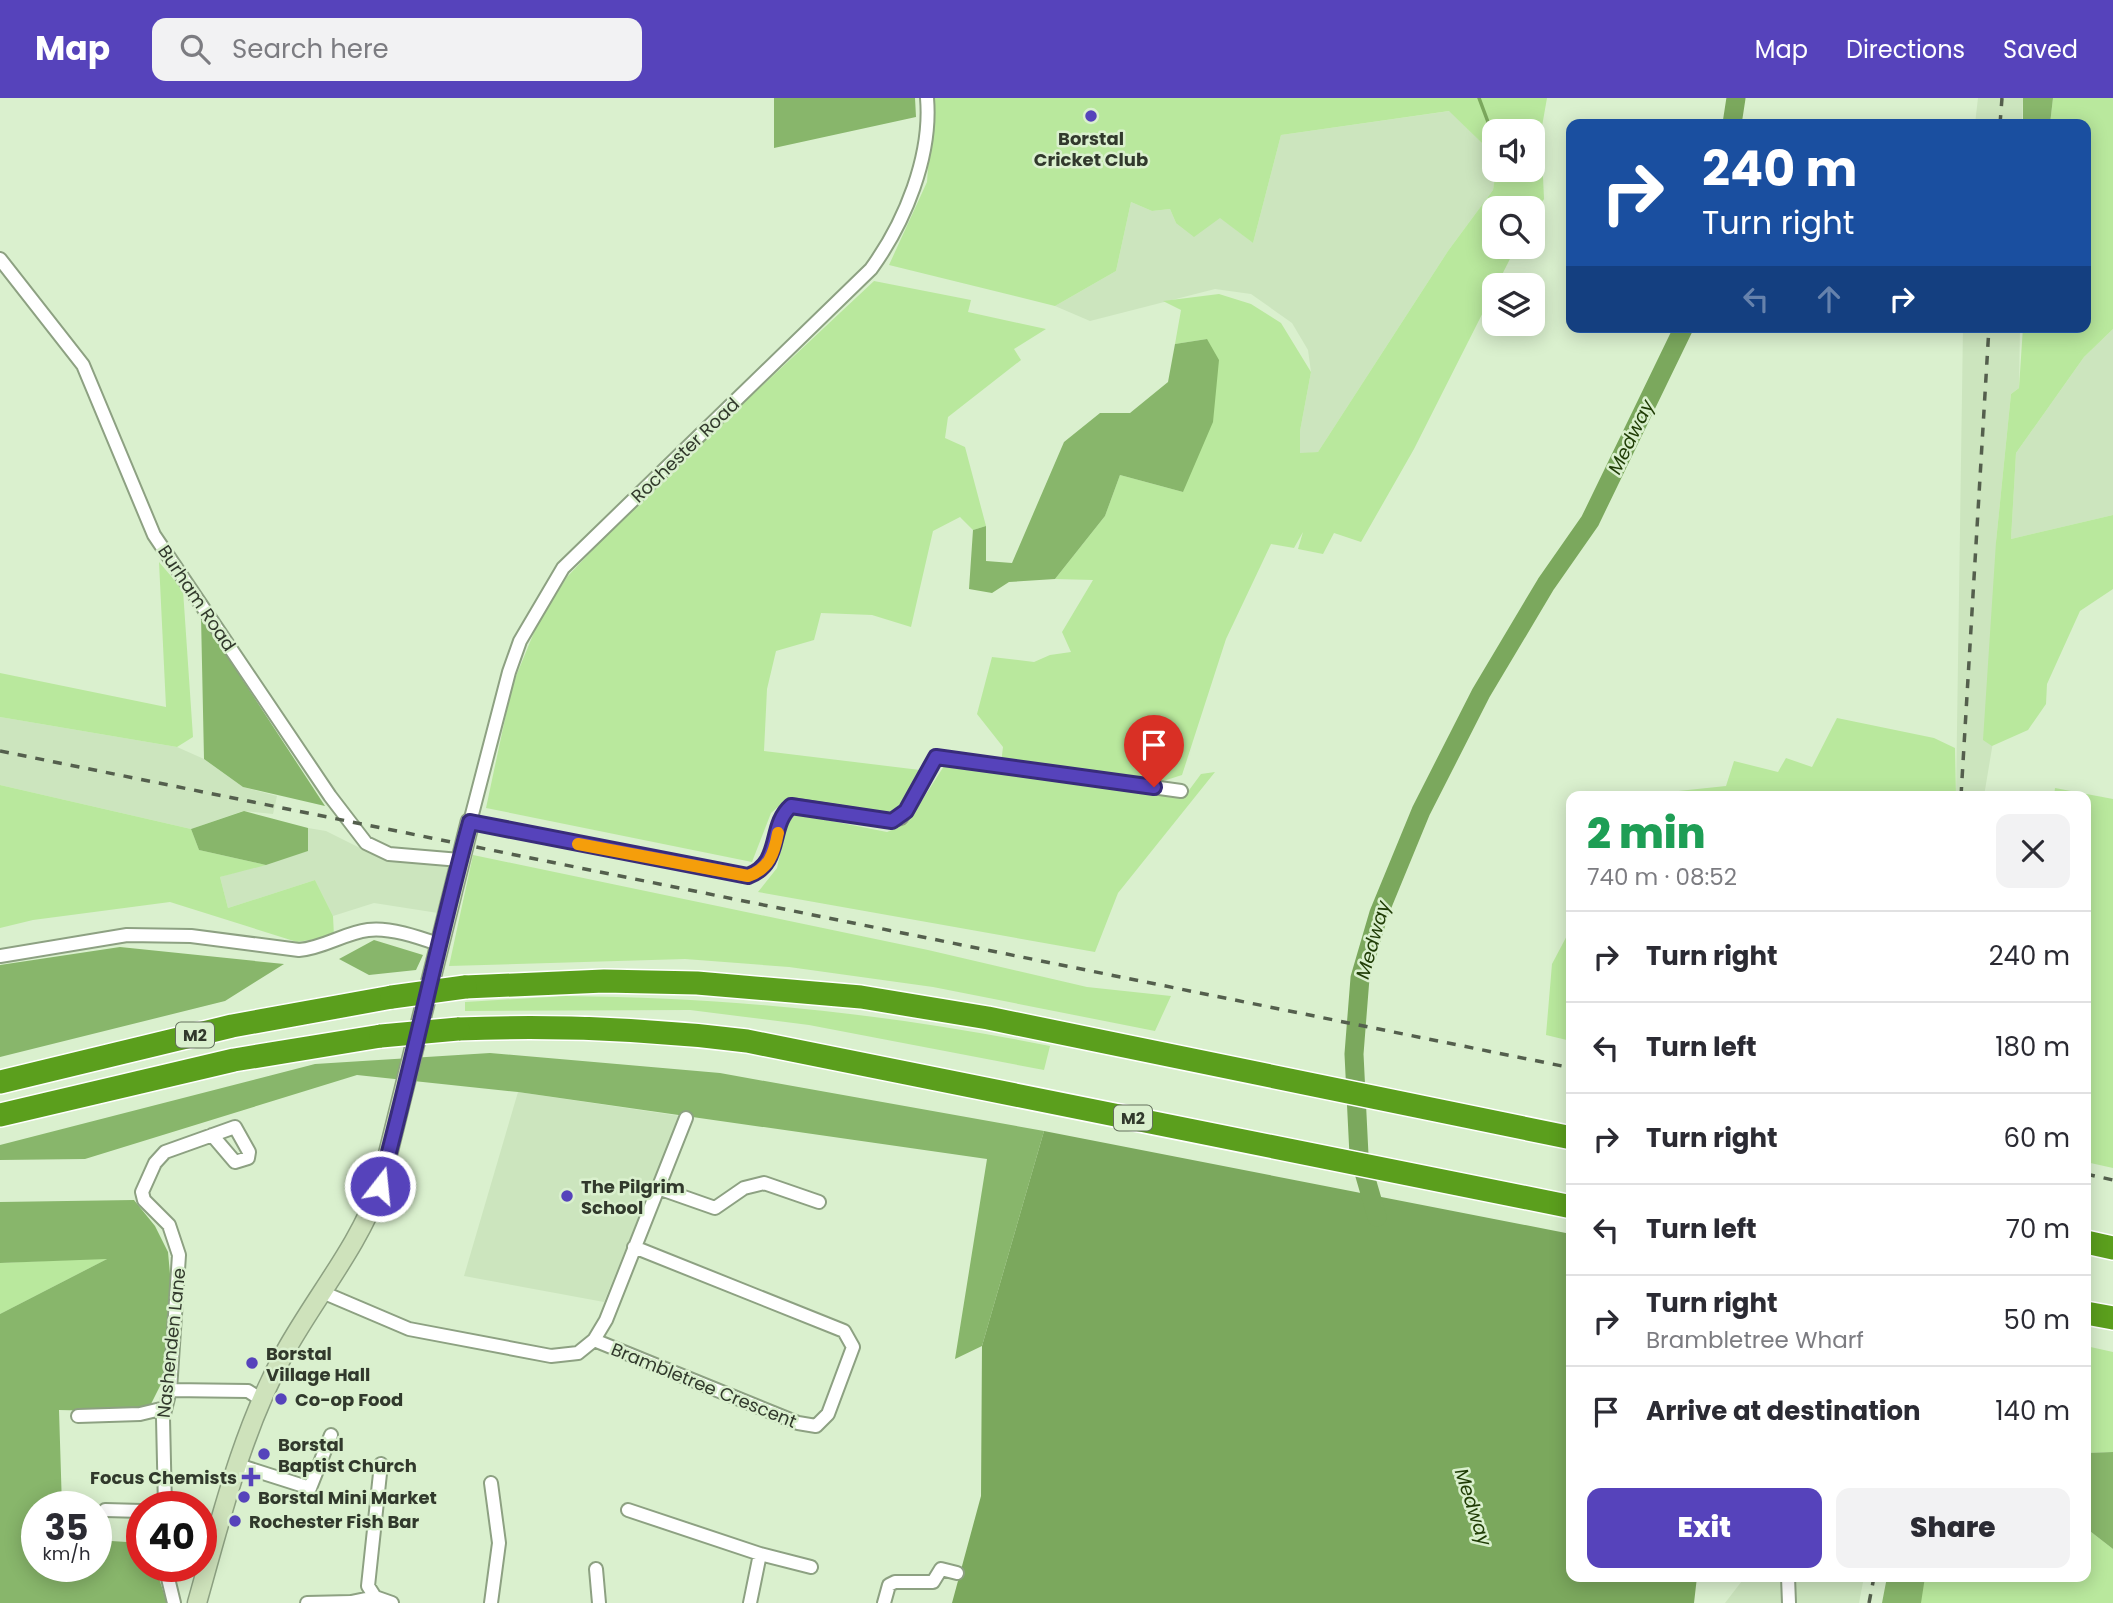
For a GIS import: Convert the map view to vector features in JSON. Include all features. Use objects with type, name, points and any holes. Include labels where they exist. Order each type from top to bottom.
[{"type":"highway","name":"M2","points":[[0,1082],[232,1026],[392,997],[465,987],[604,981],[697,983],[861,997],[953,1012],[1566,1137]]},
{"type":"highway","name":"M2","points":[[0,1115],[234,1060],[381,1037],[458,1029],[533,1026],[693,1035],[747,1041],[962,1082],[1566,1206]]},
{"type":"highway","points":[[2091,1243],[2113,1248]]},
{"type":"highway","points":[[2091,1314],[2113,1318]]},
{"type":"street","name":"Rochester Road","points":[[470,822],[509,672],[520,641],[563,568],[871,269],[897,229],[915,184],[928,115],[927,98]]},
{"type":"street","name":"Burham Road","points":[[0,259],[83,365],[154,535],[330,796],[366,844],[389,854],[460,860]]},
{"type":"street","points":[[197,1603],[238,1465],[262,1400],[285,1352],[358,1237],[380,1186],[404,1098],[438,944],[470,822],[748,876],[761,872],[769,860],[781,816],[791,806],[892,821],[906,811],[936,757],[1181,790]]},
{"type":"street","points":[[0,956],[127,935],[191,936],[299,950],[315,949],[368,930],[410,935],[438,944]]},
{"type":"street","points":[[322,1292],[393,1324],[479,1345],[551,1356],[578,1353],[594,1340],[606,1320],[686,1118]]},
{"type":"street","name":"Nashenden Lane","points":[[165,1491],[163,1418],[170,1390],[180,1266],[177,1244],[169,1225],[144,1200],[142,1192],[155,1163],[165,1152],[212,1135]]},
{"type":"street","points":[[658,1188],[715,1208],[744,1188],[764,1183],[819,1202]]},
{"type":"street","name":"Brambletree Crescent","points":[[594,1340],[809,1427],[825,1420],[838,1391],[853,1347],[844,1331],[634,1247]]},
{"type":"street","points":[[170,1390],[248,1391],[262,1400]]},
{"type":"street","points":[[78,1416],[140,1414],[165,1408]]},
{"type":"street","points":[[238,1465],[310,1488],[331,1435]]},
{"type":"street","points":[[375,1597],[368,1586],[381,1464]]},
{"type":"street","points":[[491,1483],[499,1543],[491,1603]]},
{"type":"street","points":[[628,1510],[760,1554],[811,1566]]},
{"type":"street","points":[[750,1603],[760,1554]]},
{"type":"street","points":[[884,1603],[889,1585],[895,1582],[933,1582],[942,1569],[957,1573]]},
{"type":"street","points":[[596,1570],[600,1603]]},
{"type":"street","points":[[169,1582],[174,1603]]},
{"type":"street","points":[[1788,1582],[1788,1603]]},
{"type":"street","points":[[307,1603],[351,1602],[375,1597],[393,1603]]},
{"type":"shaded area","points":[[774,98],[915,98],[916,117],[774,148]]},
{"type":"shaded area","points":[[933,98],[1547,98],[1543,119],[1482,119],[1482,143],[1449,111],[1281,135],[1253,243],[1220,218],[1194,237],[1176,223],[1170,209],[1152,211],[1131,202],[1116,271],[1055,306],[889,265],[927,182]]},
{"type":"shaded area","points":[[1978,98],[2023,98],[2022,119],[1976,119]]},
{"type":"shaded area","points":[[2023,98],[2053,98],[2051,119],[2023,119]]},
{"type":"shaded area","points":[[2053,98],[2113,98],[2113,329],[2084,357],[2016,453],[2011,539],[2113,515],[2113,589],[2080,611],[2047,684],[2046,704],[2028,730],[1992,746],[1983,740],[1996,542],[2011,394],[2019,388],[2023,333],[2091,333],[2091,119],[2051,119]]},
{"type":"shaded area","points":[[1450,111],[1482,143],[1482,182],[1494,182],[1493,190],[1489,196],[1482,196],[1482,205],[1448,251],[1318,452],[1300,454],[1300,431],[1311,372],[1308,350],[1292,323],[1251,294],[1215,289],[1090,321],[1055,306],[1116,271],[1131,202],[1152,211],[1170,209],[1176,223],[1220,217],[1253,243],[1281,135]]},
{"type":"shaded area","points":[[1494,182],[1543,182],[1544,196],[1489,196]]},
{"type":"shaded area","points":[[1482,205],[1482,259],[1510,259],[1503,273],[1482,273],[1482,314],[1414,449],[1361,542],[1334,533],[1323,554],[1298,549],[1303,532],[1294,548],[1271,544],[1226,639],[1182,775],[1160,782],[1001,763],[1003,747],[977,714],[992,657],[1034,662],[1050,655],[1071,652],[1062,632],[1093,580],[1055,579],[1105,516],[1120,475],[1183,492],[1207,339],[1175,344],[1181,310],[1163,301],[1219,294],[1251,304],[1281,323],[1311,372],[1300,431],[1300,453],[1318,452],[1448,251]]},
{"type":"shaded area","points":[[874,281],[971,300],[968,312],[1046,329],[1014,349],[1021,360],[948,417],[945,438],[965,447],[986,526],[973,530],[960,517],[933,531],[911,627],[872,615],[821,613],[814,640],[776,651],[767,689],[764,751],[920,770],[901,812],[892,815],[787,799],[771,813],[752,862],[486,808],[512,686],[537,625],[567,577],[635,505]]},
{"type":"shaded area","points":[[2113,329],[2113,515],[2011,539],[2016,453],[2084,357]]},
{"type":"shaded area","points":[[1963,333],[2020,333],[2019,388],[2011,394],[1996,542],[1997,718],[1985,791],[1956,791]]},
{"type":"shaded area","points":[[1207,339],[1219,360],[1213,422],[1183,492],[1120,475],[1105,516],[1055,579],[1009,582],[992,593],[969,589],[973,530],[986,526],[986,561],[1012,563],[1064,442],[1100,413],[1130,413],[1168,382],[1175,344]]},
{"type":"shaded area","points":[[159,562],[183,590],[193,737],[177,747],[0,717],[0,673],[166,707]]},
{"type":"shaded area","points":[[201,616],[325,806],[243,787],[204,759]]},
{"type":"shaded area","points":[[0,717],[177,747],[204,759],[243,787],[277,796],[273,814],[243,811],[191,829],[0,785]]},
{"type":"shaded area","points":[[1837,718],[1934,738],[1955,748],[1956,791],[1678,791],[1726,786],[1734,761],[1778,772],[1786,758],[1812,767]]},
{"type":"shaded area","points":[[944,766],[1184,797],[1201,774],[1215,772],[1118,893],[1095,952],[758,892],[777,868],[787,823],[796,814],[887,832],[907,824]]},
{"type":"shaded area","points":[[0,785],[191,829],[199,850],[266,865],[220,877],[228,908],[315,880],[333,916],[334,936],[297,942],[170,902],[33,920],[0,928]]},
{"type":"shaded area","points":[[2091,795],[2113,799],[2113,1168],[2091,1163]]},
{"type":"shaded area","points":[[244,811],[308,828],[308,851],[266,865],[199,850],[191,829]]},
{"type":"shaded area","points":[[308,828],[326,831],[378,857],[450,867],[438,913],[374,903],[333,916],[315,880],[228,908],[220,877],[307,851]]},
{"type":"shaded area","points":[[473,855],[928,950],[1087,987],[1171,996],[1155,1031],[933,987],[789,967],[685,959],[449,966]]},
{"type":"shaded area","points":[[1566,937],[1566,1040],[1546,1035],[1552,964]]},
{"type":"shaded area","points":[[374,940],[423,955],[416,970],[369,975],[339,959]]},
{"type":"shaded area","points":[[120,947],[284,964],[225,1001],[0,1057],[0,965]]},
{"type":"shaded area","points":[[566,996],[689,1000],[809,1009],[989,1034],[1050,1046],[1044,1070],[809,1025],[690,1010],[465,1011],[465,1002]]},
{"type":"shaded area","points":[[490,1053],[720,1073],[1044,1131],[982,1346],[955,1359],[987,1159],[518,1092],[357,1075],[85,1159],[0,1160],[0,1145],[315,1064]]},
{"type":"shaded area","name":"The Pilgrim School","points":[[518,1092],[680,1116],[604,1302],[464,1276]]},
{"type":"shaded area","points":[[134,1200],[155,1226],[168,1252],[172,1296],[163,1380],[147,1412],[59,1410],[62,1491],[21,1491],[21,1582],[112,1582],[112,1541],[126,1542],[126,1582],[160,1582],[167,1603],[0,1603],[0,1314],[107,1259],[0,1263],[0,1202]]},
{"type":"shaded area","points":[[109,1258],[0,1314],[0,1263]]},
{"type":"shaded area","points":[[2091,1347],[2113,1352],[2113,1452],[2091,1453]]},
{"type":"shaded area","points":[[2113,1452],[2113,1549],[2091,1532],[2091,1453]]},
{"type":"shaded area","points":[[2091,1532],[2113,1549],[2113,1603],[1920,1603],[1923,1582],[2091,1582]]},
{"type":"shaded area","points":[[1741,1582],[1863,1582],[1859,1603],[1725,1603]]},
{"type":"shaded area","points":[[1886,1582],[1924,1582],[1921,1603],[1882,1603]]},
{"type":"water","points":[[1044,1131],[1566,1233],[1566,1582],[1696,1582],[1694,1603],[952,1603],[981,1496],[982,1346]]},
{"type":"waterway","points":[[1479,98],[1487,119]]},
{"type":"waterway","name":"Medway","points":[[1733,119],[1736,98]]},
{"type":"waterway","name":"Medway","points":[[1377,1217],[1359,1155],[1354,1054],[1360,978],[1379,913],[1421,811],[1481,693],[1546,584],[1590,521],[1681,333]]},
{"type":"railway","points":[[2000,119],[2002,98]]},
{"type":"railway","points":[[1961,791],[1989,333]]},
{"type":"railway","points":[[0,751],[1566,1067]]},
{"type":"railway","points":[[2091,1175],[2113,1180]]},
{"type":"railway","points":[[1869,1603],[1873,1582]]},
{"type":"slow traffic","points":[[578,844],[748,876],[761,872],[774,852],[778,833]]},
{"type":"place","name":"Borstal Cricket Club","points":[[1091,116]]},
{"type":"place","name":"The Pilgrim School","points":[[567,1196]]},
{"type":"place","name":"Borstal Village Hall","points":[[252,1363]]},
{"type":"place","name":"Co-op Food","points":[[281,1399]]},
{"type":"place","name":"Borstal Baptist Church","points":[[264,1454]]},
{"type":"place","name":"Focus Chemists","points":[[251,1477]]},
{"type":"place","name":"Borstal Mini Market","points":[[244,1497]]},
{"type":"place","name":"Rochester Fish Bar","points":[[235,1521]]},
{"type":"route","points":[[380,1186],[404,1098],[438,944],[470,822],[748,876],[761,872],[774,852],[781,816],[791,806],[799,805],[878,821],[901,818],[936,757],[1154,787]]}]
